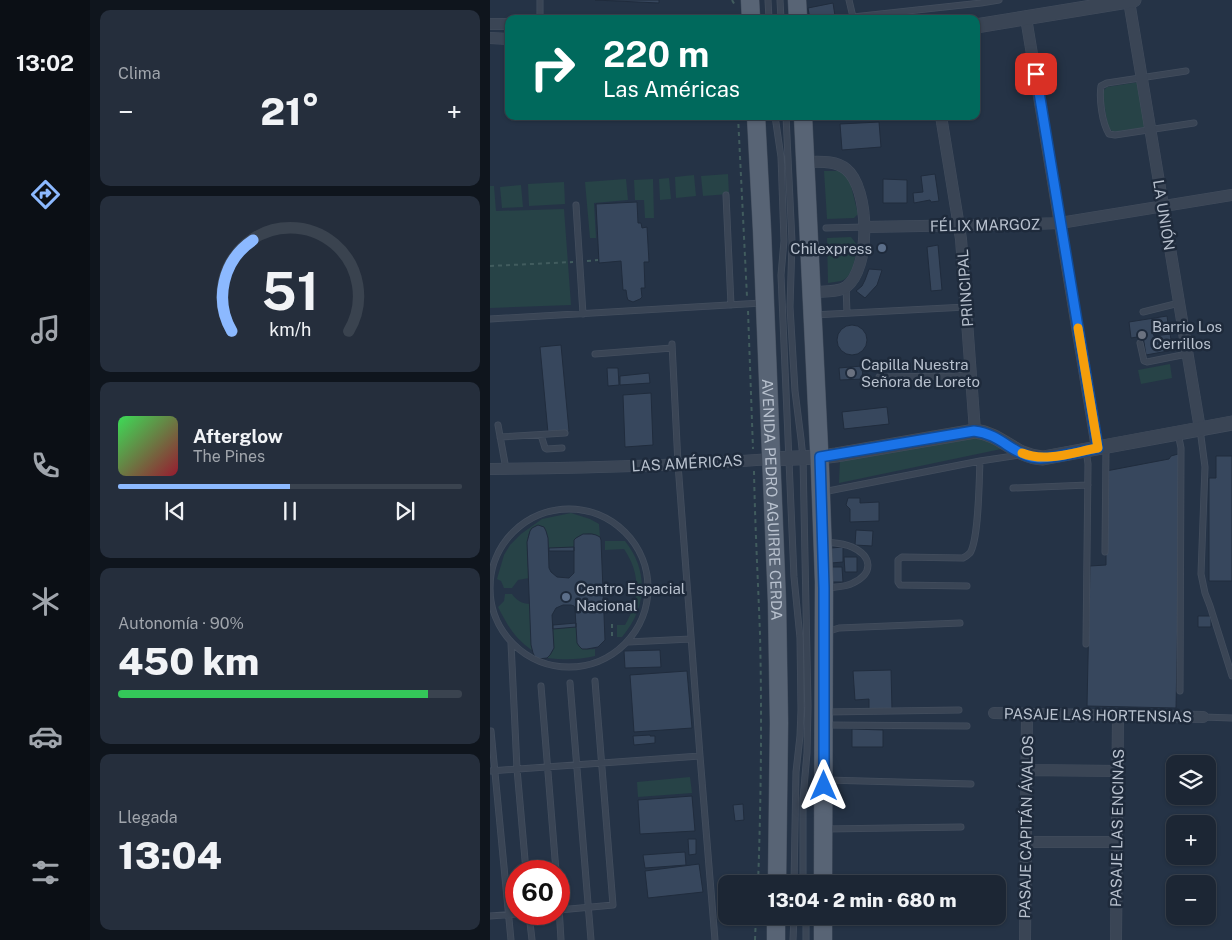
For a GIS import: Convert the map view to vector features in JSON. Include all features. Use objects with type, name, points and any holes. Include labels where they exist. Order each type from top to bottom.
[{"type":"main road","points":[[744,15],[750,0]]},
{"type":"main road","points":[[797,0],[798,15]]},
{"type":"main road","name":"AVENIDA PEDRO AGUIRRE CERDA","points":[[756,120],[756,303],[772,459],[778,673],[777,875]]},
{"type":"main road","points":[[803,120],[813,314],[804,457],[821,492],[823,542],[823,875]]},
{"type":"main road","points":[[776,925],[776,940]]},
{"type":"main road","points":[[823,925],[823,940]]},
{"type":"street","points":[[980,25],[1132,0]]},
{"type":"street","name":"LA UNIÓN","points":[[1132,0],[1141,78],[1200,429]]},
{"type":"street","points":[[1026,18],[1096,449]]},
{"type":"street","points":[[490,24],[505,24]]},
{"type":"street","points":[[490,38],[505,39]]},
{"type":"street","name":"PRINCIPAL","points":[[942,120],[961,239],[974,431]]},
{"type":"street","points":[[805,162],[838,164],[849,172],[859,192],[864,214],[864,241],[859,265],[854,277],[846,287],[838,290],[812,292]]},
{"type":"street","name":"FÉLIX MARGOZ","points":[[864,227],[1060,223],[1232,195]]},
{"type":"street","name":"LAS AMÉRICAS","points":[[490,469],[586,468],[804,457],[974,431],[994,436],[1017,451],[1036,458],[1044,458],[1232,423]]},
{"type":"street","name":"PASAJE LAS HORTENSIAS","points":[[994,713],[1203,717]]},
{"type":"street","name":"PASAJE CAPITÁN ÁVALOS","points":[[1025,940],[1027,713]]},
{"type":"street","name":"PASAJE LAS ENCINAS","points":[[1116,940],[1118,715]]},
{"type":"street","points":[[1026,770],[1118,771]]},
{"type":"street","points":[[1025,842],[1117,842]]},
{"type":"lane","points":[[540,0],[540,15]]},
{"type":"lane","points":[[768,0],[768,15]]},
{"type":"lane","points":[[780,0],[781,15]]},
{"type":"lane","points":[[849,0],[850,15]]},
{"type":"lane","points":[[885,15],[999,0]]},
{"type":"lane","points":[[1186,71],[1108,83],[1100,86],[1099,95],[1105,128],[1109,134],[1115,135],[1194,123]]},
{"type":"lane","points":[[775,120],[780,157],[784,241],[781,275],[804,457],[808,706],[807,753],[803,799],[803,875]]},
{"type":"lane","points":[[786,120],[792,242],[790,307],[795,391],[804,457],[794,577],[800,627],[801,656],[801,710],[796,772],[794,875]]},
{"type":"lane","points":[[726,195],[731,305]]},
{"type":"lane","points":[[576,205],[582,314]]},
{"type":"lane","name":"FÉLIX MARGOZ","points":[[826,228],[864,227]]},
{"type":"lane","points":[[846,287],[847,313]]},
{"type":"lane","points":[[490,319],[756,303]]},
{"type":"lane","points":[[1143,312],[1179,303]]},
{"type":"lane","points":[[813,314],[966,307]]},
{"type":"lane","points":[[1140,343],[1144,361],[1147,362],[1187,354]]},
{"type":"lane","points":[[595,354],[672,346],[678,464],[715,940]]},
{"type":"lane","points":[[879,376],[955,376],[971,374]]},
{"type":"lane","points":[[498,424],[506,469]]},
{"type":"lane","points":[[1200,429],[1206,467],[1201,574],[1205,593],[1232,676]]},
{"type":"lane","points":[[500,437],[565,433]]},
{"type":"lane","points":[[1178,433],[1181,448],[1180,691]]},
{"type":"lane","points":[[541,435],[545,448],[562,448]]},
{"type":"lane","points":[[1086,644],[1088,464],[1096,449]]},
{"type":"lane","points":[[1096,449],[1106,552]]},
{"type":"lane","points":[[821,492],[1025,454]]},
{"type":"lane","points":[[967,586],[900,585],[898,582],[897,566],[898,560],[902,557],[964,558],[969,553],[976,532],[980,461]]},
{"type":"lane","points":[[1013,488],[1088,486]]},
{"type":"lane","points":[[567,508],[594,512],[617,524],[636,543],[647,568],[649,594],[643,620],[628,642],[607,658],[582,667],[556,667],[531,658],[511,642],[496,621],[490,596],[492,570],[502,546],[519,526],[542,514],[567,508]]},
{"type":"lane","points":[[823,542],[840,543],[852,547],[862,553],[868,563],[868,570],[862,578],[851,585],[824,588]]},
{"type":"lane","points":[[824,632],[839,628],[960,622]]},
{"type":"lane","points":[[628,642],[691,639]]},
{"type":"lane","points":[[511,642],[517,769],[525,860]]},
{"type":"lane","points":[[570,908],[613,905],[595,681]]},
{"type":"lane","points":[[570,683],[591,940]]},
{"type":"lane","points":[[541,686],[555,860]]},
{"type":"lane","points":[[824,719],[959,710]]},
{"type":"lane","points":[[1203,717],[1232,718]]},
{"type":"lane","points":[[824,719],[967,726]]},
{"type":"lane","points":[[491,731],[493,771],[505,885]]},
{"type":"lane","points":[[493,771],[700,756]]},
{"type":"lane","points":[[824,780],[971,784]]},
{"type":"lane","points":[[824,830],[961,826]]},
{"type":"lane","points":[[490,916],[505,914]]},
{"type":"lane","points":[[509,925],[511,940]]},
{"type":"lane","points":[[530,925],[532,940]]},
{"type":"lane","points":[[560,925],[561,940]]},
{"type":"lane","points":[[793,940],[794,925]]},
{"type":"lane","points":[[806,925],[806,940]]},
{"type":"path","points":[[732,0],[743,15]]},
{"type":"path","points":[[738,120],[756,303],[754,460],[761,729],[758,875]]},
{"type":"path","points":[[490,266],[598,260]]},
{"type":"path","points":[[612,624],[612,638]]},
{"type":"path","points":[[755,940],[756,925]]},
{"type":"green space","points":[[1139,82],[1146,127],[1113,132],[1108,127],[1102,92],[1107,87]]},
{"type":"green space","points":[[824,171],[840,171],[849,178],[858,214],[854,218],[827,219]]},
{"type":"green space","points":[[728,174],[729,194],[703,196],[701,176]]},
{"type":"green space","points":[[694,175],[696,196],[676,198],[675,177]]},
{"type":"green space","points":[[669,178],[671,199],[660,200],[659,179]]},
{"type":"green space","points":[[626,179],[628,200],[594,203],[596,238],[590,238],[585,182]]},
{"type":"green space","points":[[653,179],[654,218],[645,218],[644,200],[635,200],[634,180]]},
{"type":"green space","points":[[564,182],[565,204],[529,206],[528,184]]},
{"type":"green space","points":[[521,185],[523,207],[502,208],[500,187]]},
{"type":"green space","points":[[490,186],[494,186],[496,211],[564,209],[571,305],[490,308]]},
{"type":"green space","points":[[851,237],[857,245],[849,275],[841,281],[828,283],[827,238]]},
{"type":"green space","points":[[1170,364],[1172,378],[1141,384],[1138,370]]},
{"type":"green space","points":[[971,435],[1006,448],[839,483],[840,458]]},
{"type":"green space","points":[[571,513],[599,524],[600,537],[586,534],[574,540],[574,547],[549,548],[544,529],[540,526],[535,527],[530,530],[527,543],[529,578],[518,580],[512,588],[504,588],[501,581],[497,579],[504,555],[510,545],[521,534],[542,519]]},
{"type":"green space","points":[[605,541],[625,541],[633,553],[641,577],[640,602],[630,626],[622,637],[617,637],[617,625],[625,625],[634,606],[636,577],[630,558],[624,549],[605,550]]},
{"type":"green space","points":[[505,594],[512,594],[520,601],[530,604],[531,645],[533,651],[512,631],[498,607],[504,601]]},
{"type":"green space","points":[[576,627],[577,642],[584,649],[595,649],[595,656],[571,659],[547,658],[553,649],[553,629]]},
{"type":"green space","points":[[690,777],[692,793],[638,797],[637,782]]},
{"type":"building","points":[[595,0],[659,0],[659,3]]},
{"type":"building","points":[[833,3],[835,15],[809,15],[808,8]]},
{"type":"building","points":[[879,122],[881,147],[842,150],[840,124]]},
{"type":"building","points":[[935,174],[939,201],[931,202],[930,200],[914,203],[913,193],[923,192],[921,176]]},
{"type":"building","points":[[883,179],[907,180],[907,203],[883,203]]},
{"type":"building","points":[[637,202],[638,223],[641,223],[642,228],[647,227],[649,262],[644,262],[645,288],[641,288],[642,297],[633,302],[628,300],[626,290],[623,290],[621,261],[599,263],[596,204]]},
{"type":"building","points":[[938,245],[942,290],[931,291],[927,247]]},
{"type":"building","points":[[869,269],[882,270],[877,285],[865,298],[856,291],[862,286]]},
{"type":"building","name":"Barrio Los Cerrillos","points":[[1167,316],[1169,330],[1153,333],[1154,336],[1170,334],[1173,350],[1146,355],[1143,336],[1131,338],[1129,322]]},
{"type":"building","points":[[852,325],[858,326],[866,334],[866,346],[858,354],[852,355],[846,354],[838,346],[837,340],[838,334],[846,326]]},
{"type":"building","points":[[561,345],[569,431],[548,433],[540,347]]},
{"type":"building","name":"Capilla Nuestra Señora de Loreto","points":[[862,366],[863,379],[840,380],[839,368]]},
{"type":"building","points":[[607,368],[618,368],[619,385],[608,386]]},
{"type":"building","points":[[649,373],[650,383],[620,385],[620,376]]},
{"type":"building","points":[[651,393],[653,445],[625,447],[623,395]]},
{"type":"building","points":[[887,407],[889,424],[844,429],[842,412]]},
{"type":"building","points":[[1178,454],[1181,460],[1176,708],[1087,706],[1090,566],[1106,565],[1106,471],[1169,459],[1171,456]]},
{"type":"building","points":[[1216,456],[1232,456],[1232,581],[1209,581],[1209,478],[1216,478]]},
{"type":"building","points":[[848,498],[860,498],[860,503],[879,502],[879,521],[850,522],[850,509],[846,505]]},
{"type":"building","name":"Centro Espacial Nacional","points":[[538,525],[544,527],[546,531],[549,568],[557,577],[569,578],[574,573],[574,540],[576,538],[583,534],[592,534],[600,537],[605,640],[598,647],[582,649],[579,646],[577,643],[574,606],[563,605],[556,608],[552,615],[554,648],[550,655],[547,658],[538,659],[533,653],[531,645],[527,542],[530,531]]},
{"type":"building","points":[[856,530],[873,531],[872,546],[855,545]]},
{"type":"building","points":[[574,547],[574,551],[549,551],[549,548]]},
{"type":"building","points":[[843,547],[843,562],[831,563],[831,548]]},
{"type":"building","points":[[844,557],[857,557],[857,572],[845,572]]},
{"type":"building","points":[[830,567],[842,567],[843,582],[831,582]]},
{"type":"building","points":[[1198,616],[1211,616],[1211,627],[1198,627]]},
{"type":"building","points":[[576,623],[576,627],[553,629],[553,625]]},
{"type":"building","points":[[660,650],[661,667],[625,668],[624,651]]},
{"type":"building","points":[[891,670],[892,710],[869,711],[869,699],[855,700],[853,671]]},
{"type":"building","points":[[687,671],[692,728],[634,732],[630,675]]},
{"type":"building","points":[[852,729],[883,730],[883,747],[852,747]]},
{"type":"building","points":[[633,736],[655,736],[655,743],[634,745]]},
{"type":"building","points":[[692,796],[695,831],[640,834],[638,800]]},
{"type":"building","points":[[743,804],[744,820],[735,821],[733,805]]},
{"type":"building","points":[[688,839],[696,839],[696,854],[689,855]]},
{"type":"building","points":[[685,852],[686,865],[645,868],[643,855]]},
{"type":"building","points":[[699,864],[703,892],[648,898],[645,871]]},
{"type":"slow traffic","points":[[1022,453],[1036,458],[1044,458],[1098,448],[1078,328]]},
{"type":"place","name":"Chilexpress","points":[[882,248]]},
{"type":"place","name":"Barrio Los Cerrillos","points":[[1142,335]]},
{"type":"place","name":"Capilla Nuestra Señora de Loreto","points":[[851,373]]},
{"type":"place","name":"Centro Espacial Nacional","points":[[566,597]]},
{"type":"route","points":[[824,786],[824,588],[820,457],[974,431],[994,436],[1017,451],[1036,458],[1098,448],[1036,74]]}]
